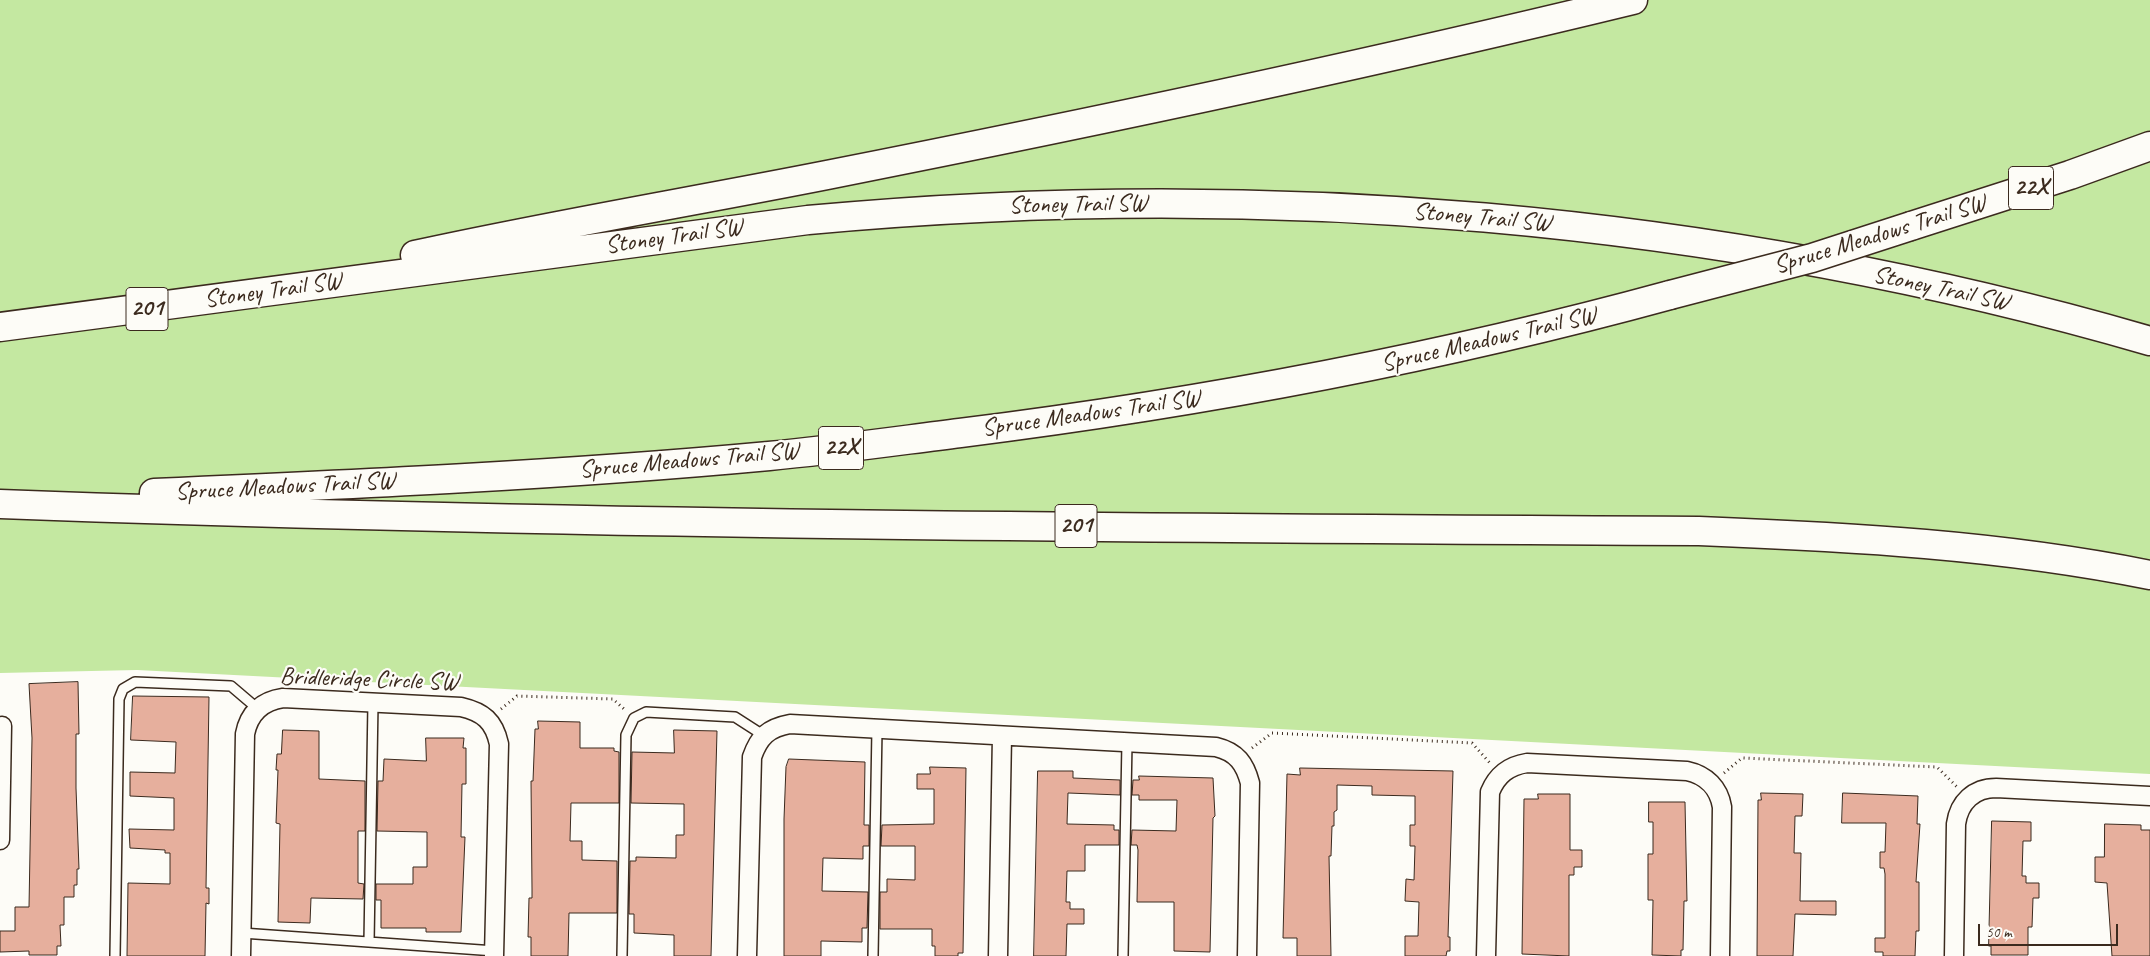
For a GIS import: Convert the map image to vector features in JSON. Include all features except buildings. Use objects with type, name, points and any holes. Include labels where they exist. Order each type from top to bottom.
[{"type":"highway","points":[[293,288],[389,261],[482,240],[824,176],[1077,124],[1384,58],[1633,0]]},
{"type":"highway","name":"Spruce Meadows Trail SW","points":[[0,502],[531,474],[771,456],[871,445],[1154,407],[1448,351],[1555,326],[1812,258],[2070,176],[2150,146]]},
{"type":"highway","name":"Stoney Trail SW","points":[[0,327],[738,228],[891,212],[1131,202],[1243,203],[1483,216],[1585,228],[1748,252],[1890,277],[1957,291],[2150,341]]},
{"type":"highway","name":"201","points":[[0,502],[266,514],[771,523],[1699,531],[1828,536],[1927,543],[2023,554],[2150,575]]},
{"type":"street","name":"Bridleridge Circle SW","points":[[241,956],[246,734],[250,718],[258,709],[267,702],[283,698],[461,707],[477,711],[488,719],[496,731],[499,744],[494,954]]},
{"type":"street","points":[[747,956],[752,757],[757,742],[763,736],[770,730],[790,724],[1226,749],[1239,758],[1246,769],[1250,783],[1247,956]]},
{"type":"street","points":[[0,840],[2,726]]},
{"type":"street","points":[[998,956],[1002,736]]},
{"type":"street","points":[[1486,956],[1489,798],[1492,785],[1501,774],[1519,764],[1687,772],[1700,775],[1711,784],[1718,794],[1722,807],[1720,956]]},
{"type":"street","points":[[1954,956],[1956,824],[1960,808],[1968,798],[1983,790],[1996,788],[2150,796]]},
{"type":"lane","points":[[115,956],[119,699],[123,689],[135,682],[231,686],[258,709]]},
{"type":"lane","points":[[369,942],[373,703]]},
{"type":"lane","points":[[622,956],[626,735],[634,718],[646,712],[735,717],[763,736]]},
{"type":"lane","points":[[873,956],[877,729]]},
{"type":"lane","points":[[1124,956],[1127,742]]},
{"type":"lane","points":[[242,933],[369,942],[494,954]]},
{"type":"path","points":[[488,719],[517,696],[613,699],[634,718]]},
{"type":"path","points":[[1239,758],[1272,733],[1472,744],[1501,774]]},
{"type":"path","points":[[1711,784],[1742,758],[1937,768],[1968,798]]},
{"type":"green space","points":[[0,0],[2150,0],[2150,774],[137,670],[0,673]]}]
